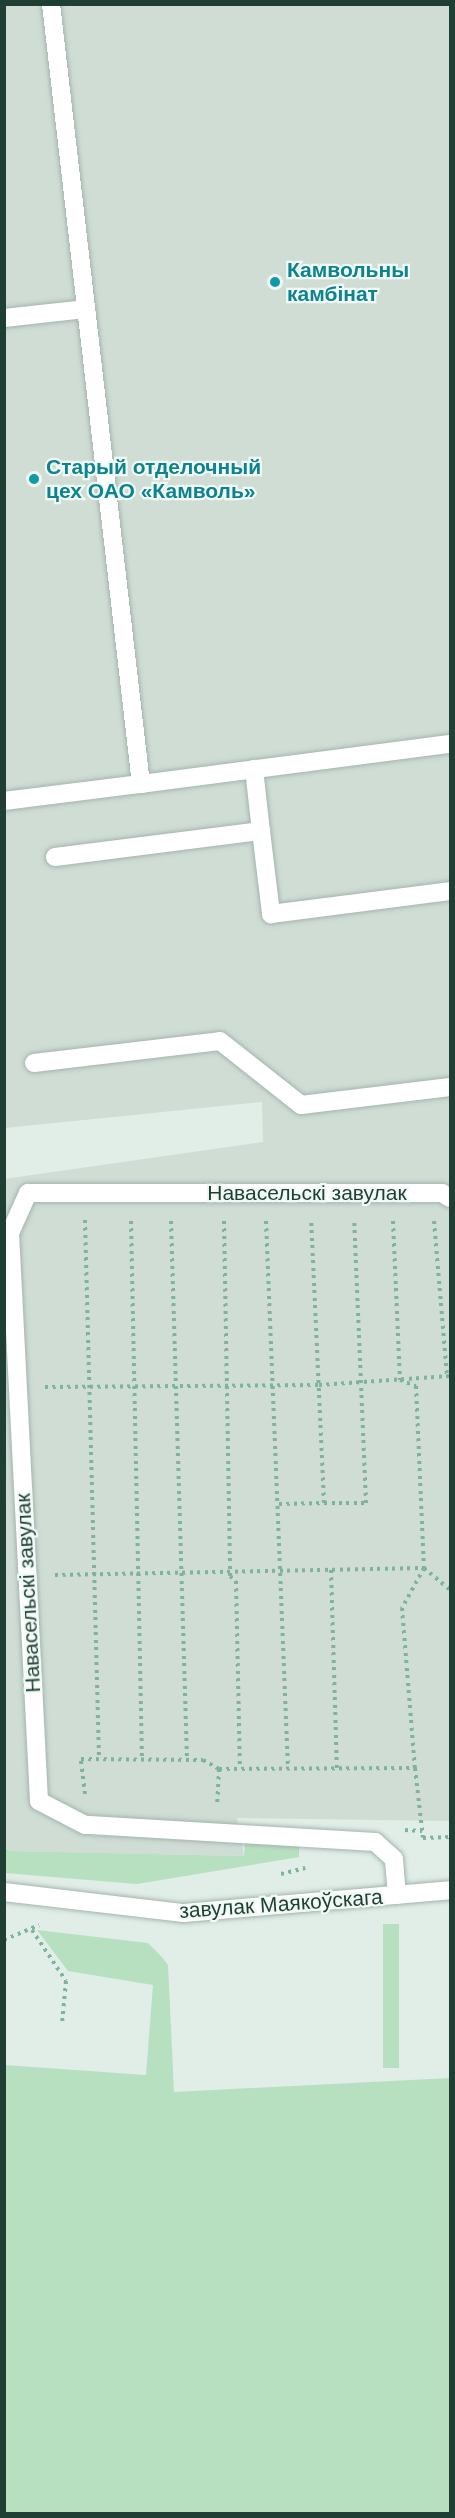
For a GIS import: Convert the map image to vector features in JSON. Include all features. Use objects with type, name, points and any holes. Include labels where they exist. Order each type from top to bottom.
[{"type":"street","points":[[51,4],[141,784]]},
{"type":"street","points":[[4,318],[85,309]]},
{"type":"street","points":[[4,801],[450,744]]},
{"type":"street","points":[[254,770],[272,914],[450,891]]},
{"type":"street","points":[[55,857],[261,831]]},
{"type":"street","points":[[34,1063],[220,1041],[301,1105],[450,1087]]},
{"type":"street","name":"Навасельскі завулак","points":[[397,1895],[394,1858],[375,1842],[85,1825],[39,1801],[10,1233],[11,1215],[28,1193],[432,1193],[450,1198]]},
{"type":"street","name":"завулак Маякоўскага","points":[[4,1892],[184,1913],[450,1890]]},
{"type":"path","points":[[84,1193],[99,1759]]},
{"type":"path","points":[[130,1193],[142,1759]]},
{"type":"path","points":[[170,1193],[178,1389],[187,1760]]},
{"type":"path","points":[[224,1193],[230,1572],[236,1581],[240,1768]]},
{"type":"path","points":[[265,1193],[282,1571],[288,1768]]},
{"type":"path","points":[[310,1193],[324,1503]]},
{"type":"path","points":[[279,1504],[366,1503],[359,1383],[353,1193]]},
{"type":"path","points":[[391,1193],[400,1380]]},
{"type":"path","points":[[18,1389],[88,1384],[178,1389],[319,1385],[449,1376],[432,1193]]},
{"type":"path","points":[[400,1380],[416,1386],[424,1569],[402,1608],[415,1768],[423,1838],[450,1837]]},
{"type":"path","points":[[27,1574],[94,1576],[138,1573],[424,1569],[450,1590]]},
{"type":"path","points":[[331,1570],[337,1768]]},
{"type":"path","points":[[93,1801],[86,1796],[81,1759],[203,1760]]},
{"type":"path","points":[[219,1769],[415,1768]]},
{"type":"path","points":[[205,1808],[217,1809]]},
{"type":"path","points":[[267,1878],[323,1863],[331,1840]]},
{"type":"path","points":[[24,1919],[34,1921],[32,1935],[66,1981],[62,2023]]},
{"type":"shaded area","points":[[5,5],[450,5],[450,1821],[237,1818],[244,1856],[10,1851],[5,1847],[4,1179],[263,1142],[262,1102],[5,1128]]},
{"type":"green space","points":[[245,1843],[299,1845],[299,1857],[137,1884],[5,1873],[4,1847],[10,1851],[244,1856]]},
{"type":"green space","points":[[383,1924],[399,1924],[399,2068],[383,2068]]},
{"type":"green space","points":[[37,1930],[148,1943],[161,1956],[168,1965],[174,2092],[450,2078],[450,2513],[5,2513],[5,2065],[146,2075],[153,1985],[68,1971]]},
{"type":"place","name":"Камвольны камбінат","points":[[275,282]]},
{"type":"place","name":"Старый отделочный цех ОАО «Камволь»","points":[[34,479]]}]
